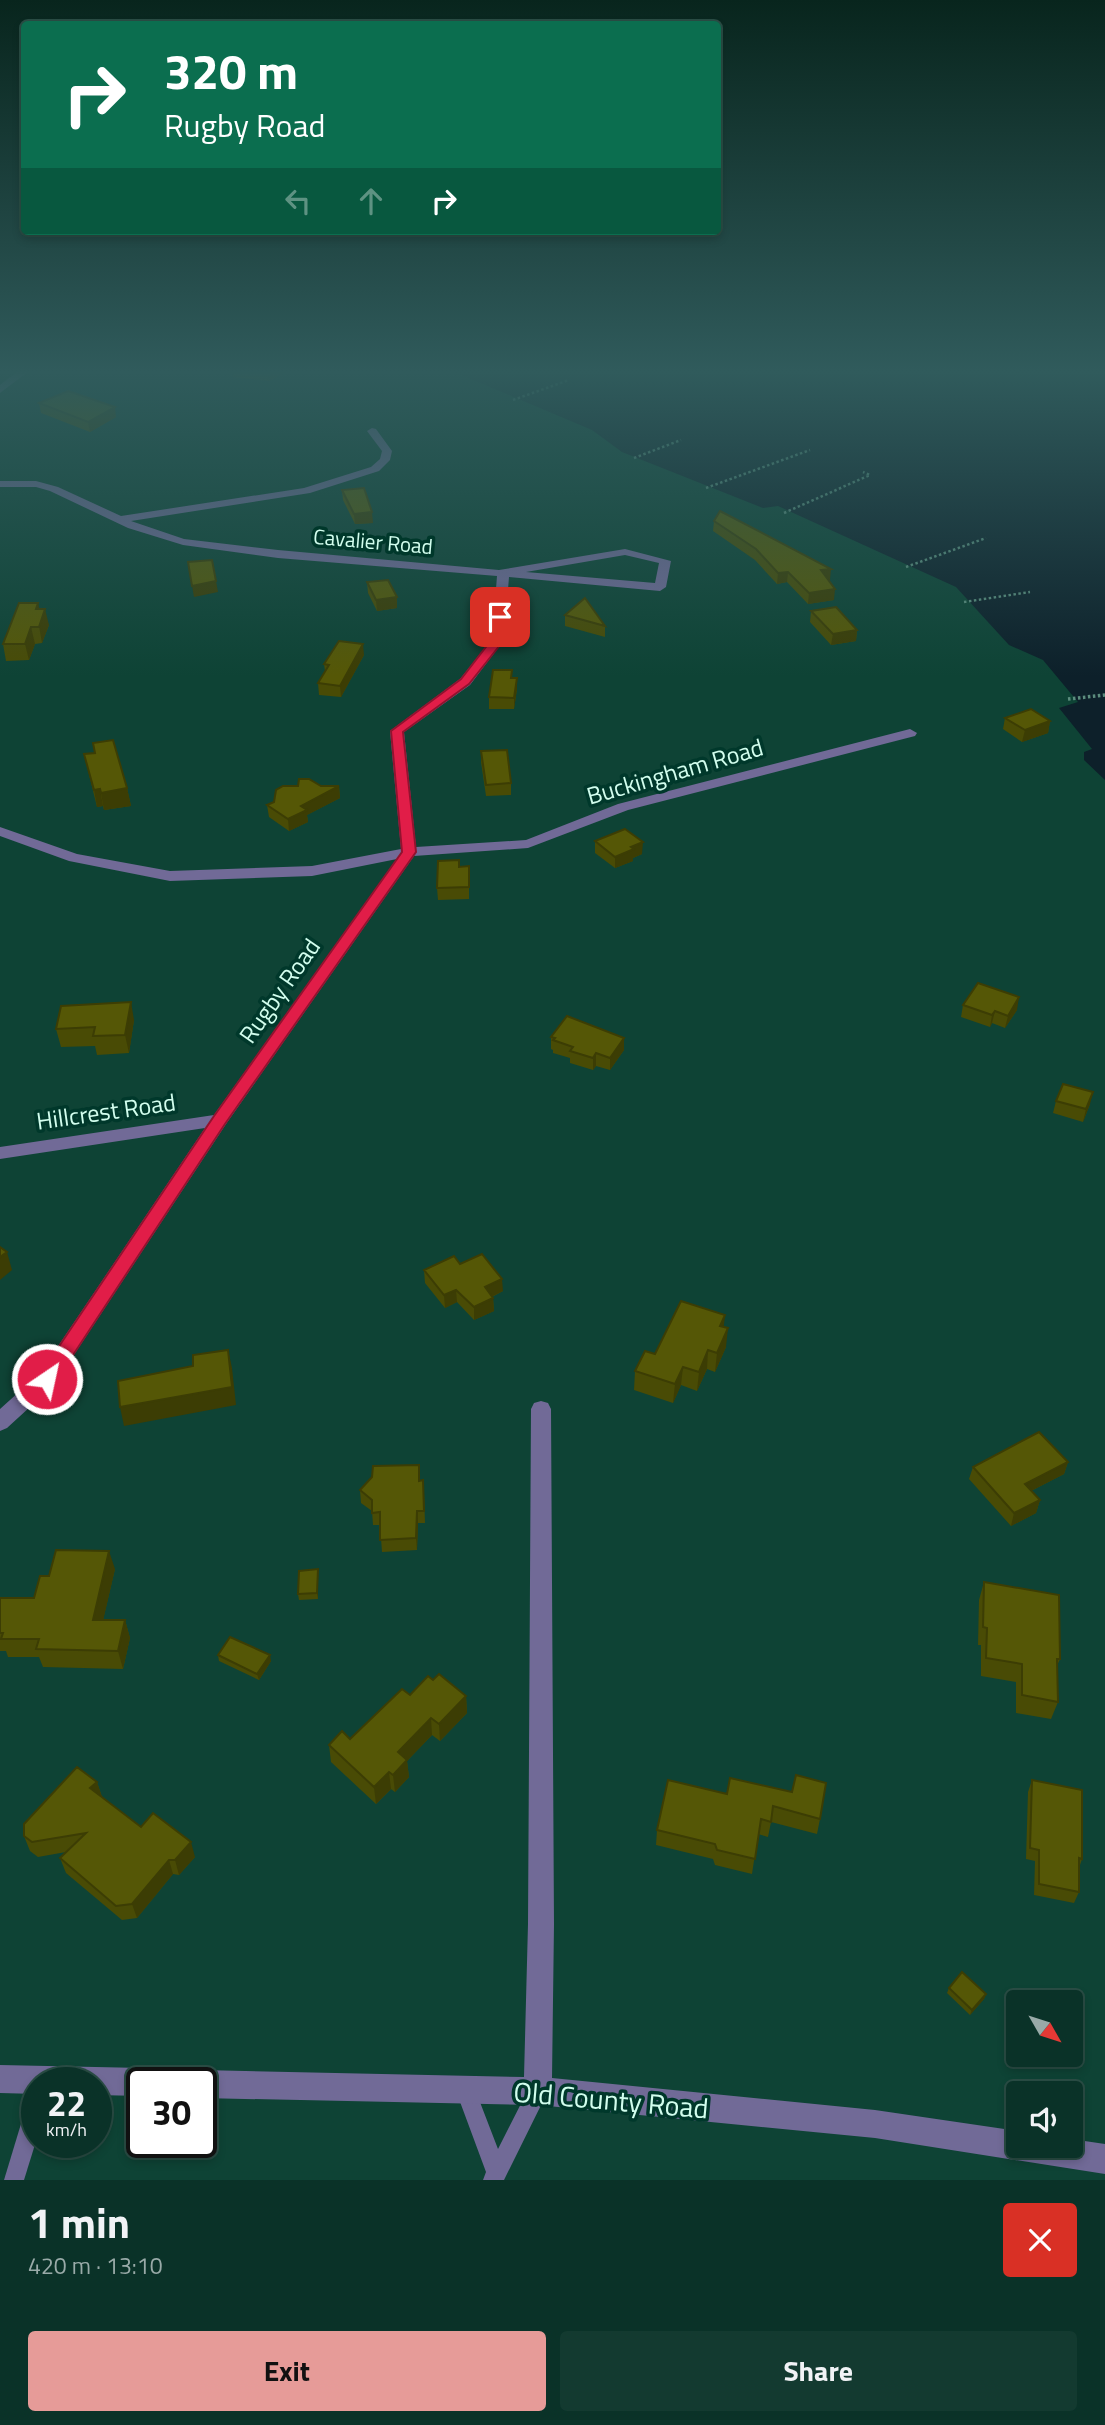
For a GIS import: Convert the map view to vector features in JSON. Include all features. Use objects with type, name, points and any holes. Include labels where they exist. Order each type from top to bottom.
[{"type":"street","points":[[119,520],[268,498],[366,473]]},
{"type":"street","name":"Cavalier Road","points":[[0,484],[36,484],[54,489],[119,520],[183,542],[278,554],[503,572],[524,571],[625,552],[665,561],[660,587],[524,571]]},
{"type":"street","points":[[409,852],[397,731],[465,682],[498,640],[503,572]]},
{"type":"street","name":"Buckingham Road","points":[[0,831],[74,858],[170,876],[312,871],[409,852],[528,844],[623,807],[910,733]]},
{"type":"street","name":"Rugby Road","points":[[0,1422],[47,1379],[220,1120],[409,852]]},
{"type":"street","name":"Hillcrest Road","points":[[0,1153],[220,1120]]},
{"type":"street","points":[[538,2091],[541,1924],[541,1409]]},
{"type":"street","points":[[0,2079],[21,2084]]},
{"type":"street","name":"Old County Road","points":[[217,2084],[538,2091],[875,2124],[1006,2143]]},
{"type":"street","name":"Old County Road","points":[[1083,2155],[1105,2159]]},
{"type":"lane","points":[[466,2091],[495,2177]]},
{"type":"lane","points":[[495,2177],[538,2091]]},
{"type":"lane","points":[[14,2180],[21,2156]]},
{"type":"path","points":[[706,488],[748,473]]},
{"type":"path","points":[[784,513],[870,475],[865,473]]},
{"type":"path","points":[[906,568],[986,538]]},
{"type":"path","points":[[964,602],[1030,592]]},
{"type":"path","points":[[1068,699],[1105,695]]},
{"type":"water","points":[[674,473],[1105,473],[1105,780],[1084,760],[1084,752],[1092,749],[1059,708],[1078,702],[1043,660],[1009,645],[956,587],[778,506],[763,508]]},
{"type":"building","points":[[364,488],[372,512],[354,514],[342,490]]},
{"type":"building","points":[[720,511],[831,569],[821,570],[835,589],[809,593],[788,572],[778,573],[756,549],[714,521]]},
{"type":"building","points":[[212,560],[216,581],[192,586],[188,562]]},
{"type":"building","points":[[388,580],[397,597],[376,600],[367,582]]},
{"type":"building","points":[[585,598],[605,626],[565,615]]},
{"type":"building","points":[[19,603],[38,603],[36,609],[45,609],[39,627],[31,627],[25,644],[3,644]]},
{"type":"building","points":[[836,607],[857,630],[833,634],[811,611]]},
{"type":"building","points":[[339,641],[363,644],[340,686],[318,683],[329,665],[324,664]]},
{"type":"building","points":[[493,670],[512,670],[511,678],[517,678],[514,698],[489,697]]},
{"type":"building","points":[[1031,709],[1050,721],[1025,730],[1005,718]]},
{"type":"building","points":[[113,740],[127,788],[101,793],[100,789],[94,790],[84,754],[95,753],[93,743]]},
{"type":"building","points":[[507,750],[511,783],[486,785],[481,751]]},
{"type":"building","points":[[299,779],[309,779],[321,786],[339,786],[301,806],[307,810],[288,819],[267,805],[274,802],[276,790],[283,786],[298,786]]},
{"type":"building","points":[[625,829],[643,842],[615,857],[595,841]]},
{"type":"building","points":[[459,860],[459,867],[469,866],[469,887],[437,888],[438,861]]},
{"type":"building","points":[[978,983],[1019,997],[1008,1016],[995,1011],[992,1015],[963,1005]]},
{"type":"building","points":[[131,1002],[125,1035],[93,1036],[95,1027],[56,1029],[61,1006]]},
{"type":"building","points":[[567,1016],[624,1038],[610,1058],[596,1053],[593,1058],[570,1051],[573,1047],[551,1037]]},
{"type":"building","points":[[1063,1084],[1093,1092],[1086,1109],[1056,1101]]},
{"type":"building","points":[[0,1247],[7,1252],[0,1257]]},
{"type":"building","points":[[482,1254],[502,1279],[485,1287],[493,1298],[474,1307],[456,1290],[444,1295],[424,1270],[454,1256],[460,1264]]},
{"type":"building","points":[[681,1301],[725,1315],[720,1326],[728,1328],[717,1353],[708,1350],[699,1372],[683,1367],[675,1384],[635,1371],[645,1351],[655,1354]]},
{"type":"building","points":[[228,1350],[232,1387],[120,1407],[118,1381],[193,1366],[193,1355]]},
{"type":"building","points":[[1039,1432],[1068,1462],[1025,1484],[1040,1500],[1014,1513],[973,1467]]},
{"type":"building","points":[[419,1465],[419,1481],[423,1480],[424,1511],[417,1511],[416,1538],[380,1540],[380,1512],[372,1513],[372,1500],[360,1490],[372,1477],[373,1466]]},
{"type":"building","points":[[56,1550],[109,1551],[93,1620],[125,1620],[118,1651],[36,1649],[39,1639],[1,1639],[3,1633],[0,1633],[0,1598],[34,1598],[40,1576],[49,1576]]},
{"type":"building","points":[[318,1569],[317,1593],[298,1594],[299,1571]]},
{"type":"building","points":[[984,1582],[1059,1595],[1058,1702],[1022,1695],[1022,1664],[986,1658],[987,1628],[983,1627]]},
{"type":"building","points":[[230,1637],[270,1655],[257,1674],[218,1655]]},
{"type":"building","points":[[439,1674],[466,1696],[439,1724],[431,1718],[398,1752],[407,1760],[393,1775],[389,1772],[374,1787],[329,1745],[342,1731],[350,1739],[402,1689],[410,1695],[428,1676],[433,1680]]},
{"type":"building","points":[[77,1767],[97,1782],[90,1788],[141,1827],[153,1813],[191,1842],[175,1860],[169,1860],[132,1904],[116,1906],[60,1858],[86,1833],[32,1842],[24,1836],[24,1824]]},
{"type":"building","points":[[796,1775],[826,1783],[820,1819],[773,1806],[771,1822],[761,1819],[755,1859],[717,1850],[715,1844],[657,1830],[668,1780],[727,1794],[730,1778],[792,1792]]},
{"type":"building","points":[[1032,1780],[1082,1790],[1079,1892],[1039,1884],[1039,1850],[1030,1848]]},
{"type":"building","points":[[962,1972],[986,1994],[972,2010],[949,1988]]},
{"type":"route","points":[[47,1379],[220,1120],[409,852],[397,731],[465,682],[498,640],[500,617]]}]
